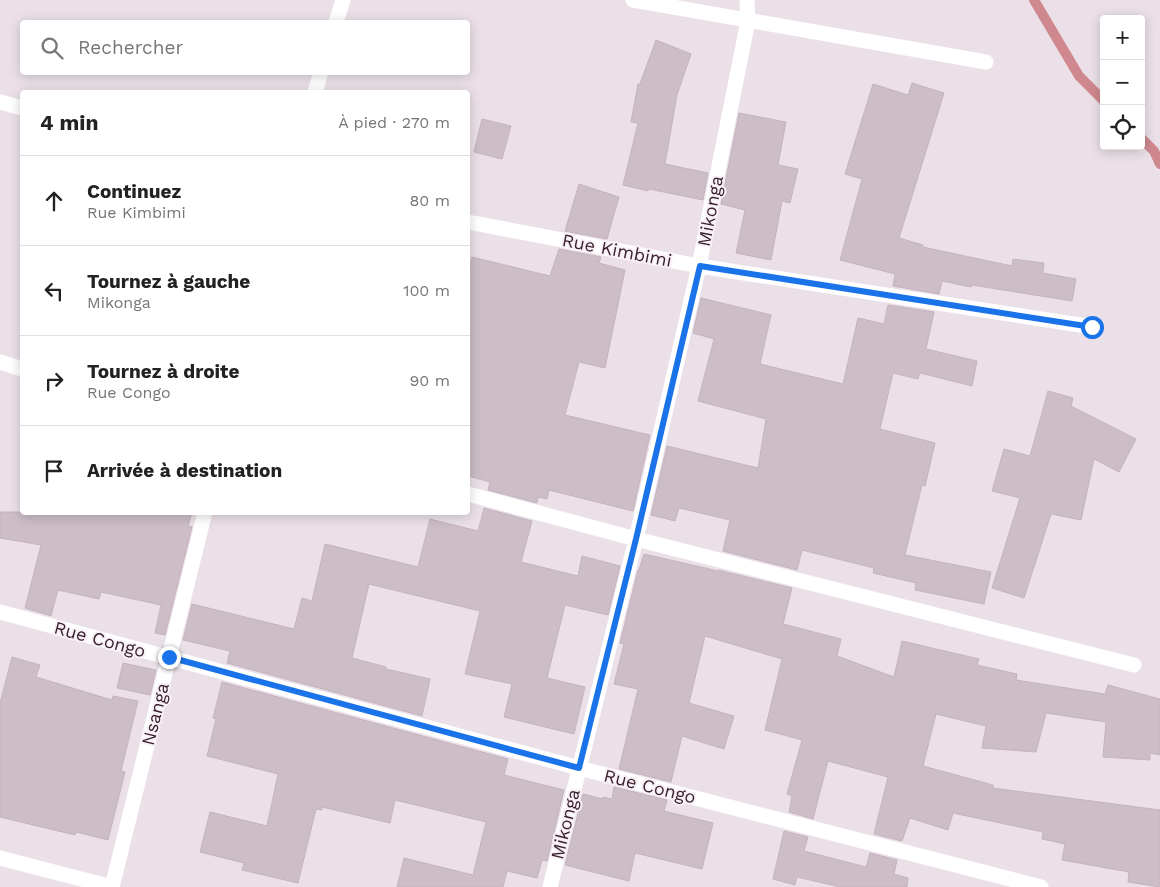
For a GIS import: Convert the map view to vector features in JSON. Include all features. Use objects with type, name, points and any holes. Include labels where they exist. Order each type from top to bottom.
[{"type":"street","points":[[337,20],[343,0]]},
{"type":"street","points":[[633,0],[986,62]]},
{"type":"street","name":"Mikonga","points":[[550,887],[636,539],[700,266],[748,21],[748,0]]},
{"type":"street","points":[[315,90],[320,75]]},
{"type":"street","points":[[0,102],[20,107]]},
{"type":"street","name":"Rue Kimbimi","points":[[470,222],[700,266],[1092,327]]},
{"type":"street","points":[[0,362],[20,368]]},
{"type":"street","points":[[470,495],[636,539],[1134,665]]},
{"type":"street","name":"Nsanga","points":[[112,887],[204,515]]},
{"type":"street","name":"Rue Congo","points":[[0,612],[579,768],[1041,887]]},
{"type":"street","points":[[0,858],[112,887]]},
{"type":"building","points":[[656,40],[691,54],[677,95],[665,164],[708,173],[703,200],[623,185],[638,123],[631,122],[638,84],[640,84]]},
{"type":"building","points":[[912,83],[944,93],[899,238],[923,245],[923,247],[1012,266],[1013,259],[1044,263],[1043,273],[1076,279],[1072,301],[972,285],[971,287],[942,281],[939,294],[893,286],[895,274],[840,260],[862,179],[845,174],[873,84],[908,95]]},
{"type":"building","points":[[739,113],[786,122],[778,165],[798,169],[790,203],[782,201],[771,260],[736,253],[745,210],[721,204]]},
{"type":"building","points":[[482,119],[511,126],[502,159],[474,152]]},
{"type":"building","points":[[579,184],[619,197],[607,239],[565,231]]},
{"type":"building","points":[[559,249],[601,257],[599,263],[625,270],[605,368],[579,362],[565,415],[650,435],[633,511],[549,490],[547,499],[538,497],[537,503],[488,490],[490,482],[470,477],[470,266],[472,257],[550,276]]},
{"type":"building","points":[[701,298],[771,315],[760,364],[843,384],[858,318],[884,324],[888,305],[934,312],[926,349],[977,361],[972,386],[920,373],[918,379],[893,373],[880,429],[935,443],[925,486],[922,485],[905,555],[991,572],[984,604],[915,590],[916,583],[873,573],[874,568],[802,550],[797,570],[723,551],[730,520],[679,508],[675,521],[651,515],[667,446],[758,468],[766,419],[698,401],[714,339],[693,333]]},
{"type":"building","points":[[1048,391],[1073,398],[1071,406],[1136,439],[1119,472],[1094,459],[1081,520],[1051,514],[1024,598],[992,588],[1020,498],[992,491],[1004,449],[1030,456]]},
{"type":"building","points":[[484,508],[532,521],[521,562],[578,576],[582,556],[620,566],[608,615],[565,605],[547,678],[585,687],[574,734],[504,717],[512,684],[465,674],[480,611],[369,584],[352,658],[386,667],[386,669],[430,679],[422,716],[227,663],[230,651],[183,640],[192,604],[294,629],[302,598],[312,601],[325,544],[418,567],[430,519],[478,531]]},
{"type":"building","points":[[0,512],[20,512],[20,515],[191,515],[188,526],[192,527],[165,635],[155,633],[161,605],[101,592],[99,599],[58,590],[51,616],[25,608],[41,545],[0,538]]},
{"type":"building","points":[[644,554],[792,588],[783,624],[841,639],[837,656],[894,677],[902,641],[979,659],[977,665],[1017,674],[1016,680],[1105,694],[1108,685],[1160,699],[1160,755],[1150,753],[1150,760],[1103,757],[1106,722],[1046,713],[1036,752],[982,748],[986,726],[936,714],[923,766],[993,785],[993,788],[1160,810],[1160,887],[1128,882],[1129,872],[1062,860],[1065,844],[1042,839],[1043,832],[953,813],[948,830],[910,818],[902,841],[874,834],[888,777],[828,761],[813,819],[789,812],[792,796],[787,794],[802,740],[765,730],[782,659],[705,636],[689,703],[734,716],[724,749],[682,736],[671,782],[619,769],[638,689],[614,684],[624,644],[620,643],[638,570]]},
{"type":"building","points":[[12,657],[40,665],[36,677],[112,700],[113,696],[138,701],[121,771],[125,772],[108,840],[76,832],[75,835],[0,817],[0,703]]},
{"type":"building","points":[[123,663],[156,670],[150,695],[117,688]]},
{"type":"building","points":[[222,682],[508,759],[504,775],[564,790],[547,861],[542,860],[537,878],[507,871],[503,887],[397,887],[404,858],[473,875],[486,822],[395,800],[390,823],[322,807],[322,810],[316,809],[298,883],[242,870],[244,863],[200,852],[210,812],[267,826],[278,774],[207,756],[216,719],[213,718]]},
{"type":"building","points":[[614,787],[667,800],[664,811],[713,823],[702,869],[635,853],[629,881],[565,865],[583,794],[603,799],[603,797],[612,799]]},
{"type":"building","points":[[784,831],[808,837],[804,851],[866,867],[870,853],[897,860],[894,874],[908,878],[907,887],[840,887],[797,877],[795,885],[773,879]]},
{"type":"waterway","points":[[1034,0],[1079,76],[1100,97]]},
{"type":"waterway","points":[[1145,142],[1154,151],[1160,164]]},
{"type":"route","points":[[169,657],[579,768],[636,539],[700,266],[1092,327]]}]
